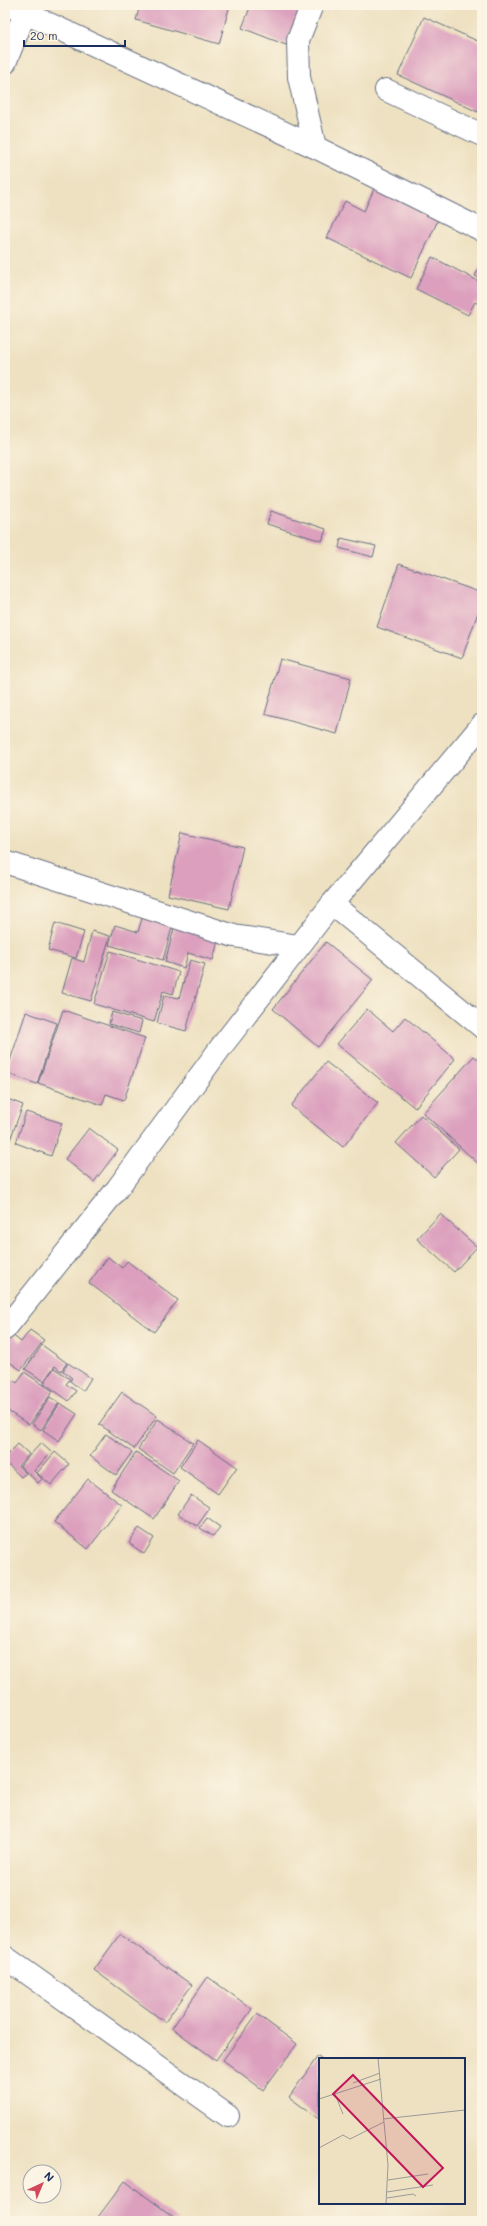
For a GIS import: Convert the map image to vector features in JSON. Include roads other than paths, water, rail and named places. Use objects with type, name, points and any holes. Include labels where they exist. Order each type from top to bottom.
[{"type":"street","points":[[312,5],[298,40],[298,48],[299,78],[315,147]]},
{"type":"street","points":[[5,63],[16,9],[315,147],[482,230]]},
{"type":"street","points":[[386,90],[482,135]]},
{"type":"street","points":[[5,1329],[117,1190],[332,904],[391,831],[482,725]]},
{"type":"street","points":[[5,862],[234,936],[299,946]]},
{"type":"street","points":[[332,904],[482,1027]]},
{"type":"street","points":[[5,1957],[228,2116]]}]
